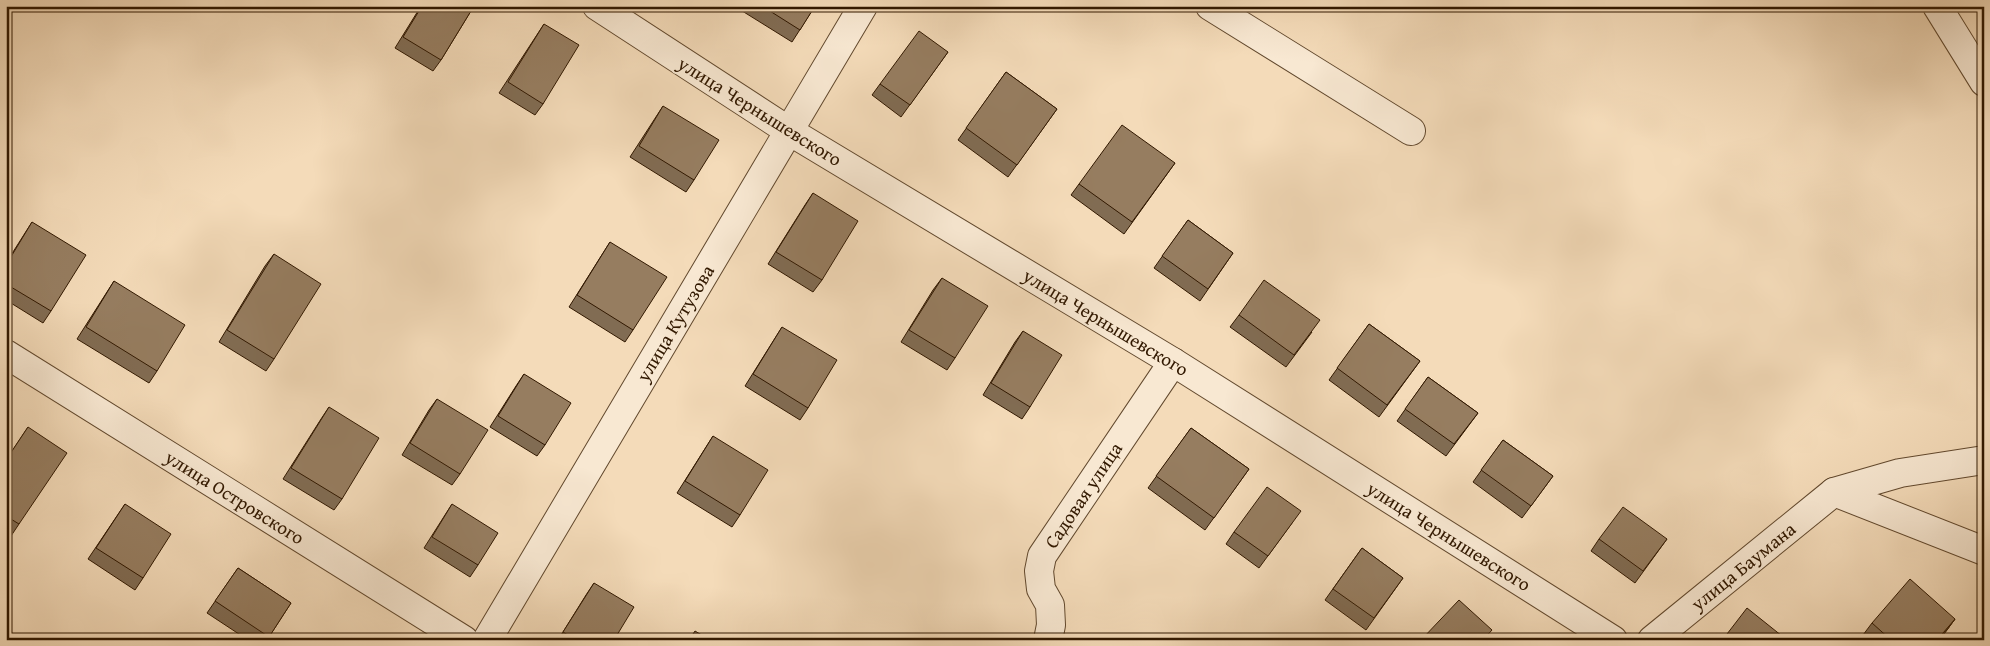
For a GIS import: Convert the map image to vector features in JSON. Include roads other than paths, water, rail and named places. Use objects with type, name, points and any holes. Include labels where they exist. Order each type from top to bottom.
[{"type":"street","name":"улица Чернышевского","points":[[597,6],[789,131],[1172,362],[1613,640]]},
{"type":"street","name":"улица Кутузова","points":[[487,640],[863,6]]},
{"type":"street","points":[[1210,6],[1411,131]]},
{"type":"street","points":[[1937,6],[1984,82]]},
{"type":"street","name":"улица Островского","points":[[6,354],[464,640]]},
{"type":"street","name":"Садовая улица","points":[[1048,640],[1051,625],[1050,605],[1042,589],[1039,571],[1042,556],[1172,362]]},
{"type":"street","points":[[1834,492],[1900,473],[1984,460]]},
{"type":"street","points":[[1834,492],[1984,550]]},
{"type":"street","name":"улица Баумана","points":[[1652,640],[1834,492]]}]
